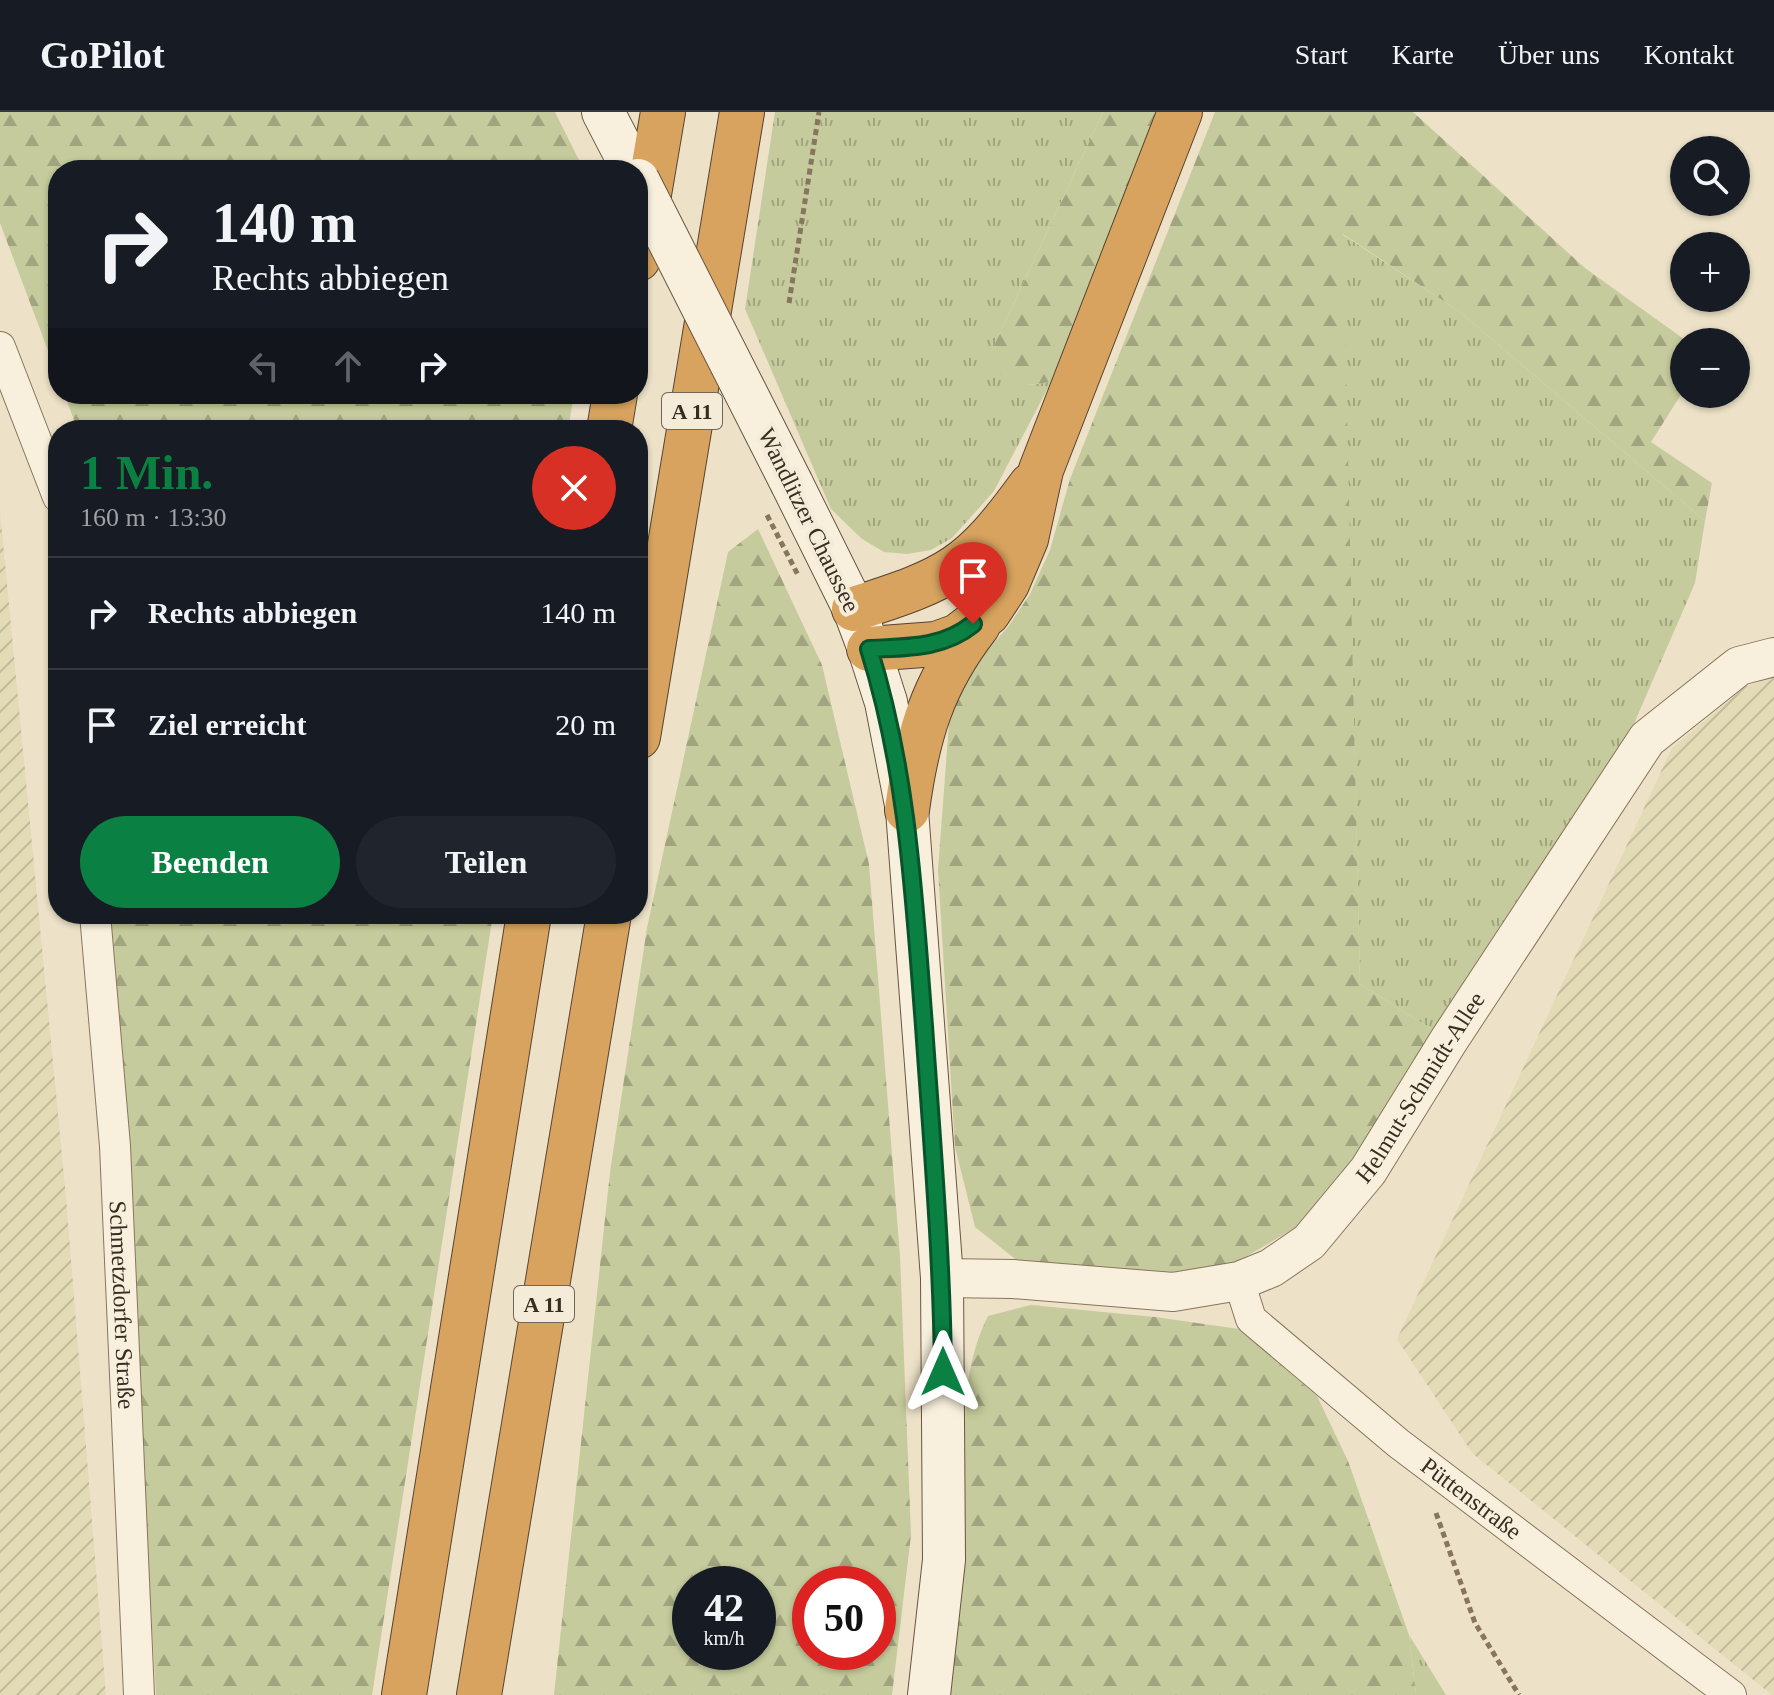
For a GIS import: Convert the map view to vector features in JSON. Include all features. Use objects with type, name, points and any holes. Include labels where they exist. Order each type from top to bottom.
[{"type":"highway","points":[[648,200],[663,112]]},
{"type":"highway","name":"A 11","points":[[648,677],[742,112]]},
{"type":"highway","points":[[907,810],[920,733],[938,683],[1007,584],[1026,539],[1041,470],[1180,112]]},
{"type":"highway","points":[[854,609],[913,591],[947,575],[973,557],[1000,527],[1041,470]]},
{"type":"highway","points":[[869,649],[936,644],[958,636],[988,613]]},
{"type":"highway","points":[[404,1695],[527,924]]},
{"type":"highway","name":"A 11","points":[[479,1695],[607,924]]},
{"type":"main road","points":[[603,112],[628,160]]},
{"type":"main road","name":"Wandlitzer Chaussee","points":[[648,200],[854,609],[886,702],[907,810],[942,1278],[944,1560],[929,1695]]},
{"type":"street","points":[[0,347],[48,471]]},
{"type":"street","name":"Helmut-Schmidt-Allee","points":[[942,1278],[1013,1279],[1173,1292],[1239,1281],[1271,1268],[1309,1242],[1368,1171],[1449,1040],[1647,739],[1739,666],[1774,657]]},
{"type":"street","name":"Schmetzdorfer Straße","points":[[96,924],[115,1146],[139,1695]]},
{"type":"street","name":"Püttenstraße","points":[[1239,1281],[1251,1319],[1442,1477],[1731,1695]]},
{"type":"path","points":[[789,303],[819,112]]},
{"type":"path","points":[[1442,1477],[1435,1518],[1475,1623],[1519,1695]]},
{"type":"shaded area","points":[[0,511],[66,1197],[106,1695],[0,1695]]},
{"type":"shaded area","points":[[1774,678],[1772,1695],[1472,1453],[1397,1339],[1672,748],[1746,686]]},
{"type":"green space","points":[[0,112],[555,112],[579,160],[48,160],[48,350],[0,223]]},
{"type":"green space","points":[[775,112],[1103,112],[991,352],[1028,385],[1051,382],[994,491],[952,538],[931,550],[907,554],[884,552],[862,539],[831,509],[745,309]]},
{"type":"green space","points":[[1103,112],[1157,112],[1051,382],[1028,385],[998,374],[991,352]]},
{"type":"green space","points":[[1215,112],[1413,112],[1585,268],[1670,329],[1670,408],[1673,408],[1651,442],[1712,483],[1705,521],[1460,312],[1343,234],[1360,984],[1438,1033],[1312,1218],[1235,1263],[1176,1273],[1019,1262],[975,1227],[955,1147],[938,870],[950,710],[981,657],[1008,627],[1030,594],[1050,550],[1070,479]]},
{"type":"green space","points":[[1342,234],[1460,312],[1705,521],[1695,583],[1633,726],[1438,1033],[1360,984]]},
{"type":"green space","points":[[68,404],[572,404],[570,420],[74,420]]},
{"type":"green space","points":[[758,529],[822,665],[869,864],[900,1256],[911,1535],[896,1661],[896,1566],[792,1566],[792,1670],[895,1670],[892,1695],[554,1695],[610,1172],[648,924],[728,552]]},
{"type":"green space","points":[[110,924],[491,924],[372,1695],[156,1695]]},
{"type":"green space","points":[[1031,1305],[1239,1329],[1317,1396],[1348,1461],[1409,1635],[1416,1695],[947,1695],[964,1541],[965,1426],[970,1370],[988,1316]]},
{"type":"green space","points":[[1409,1635],[1446,1695],[1416,1695]]},
{"type":"route","points":[[943,1372],[942,1278],[907,810],[886,702],[869,649],[936,644],[958,636],[973,624]]}]
